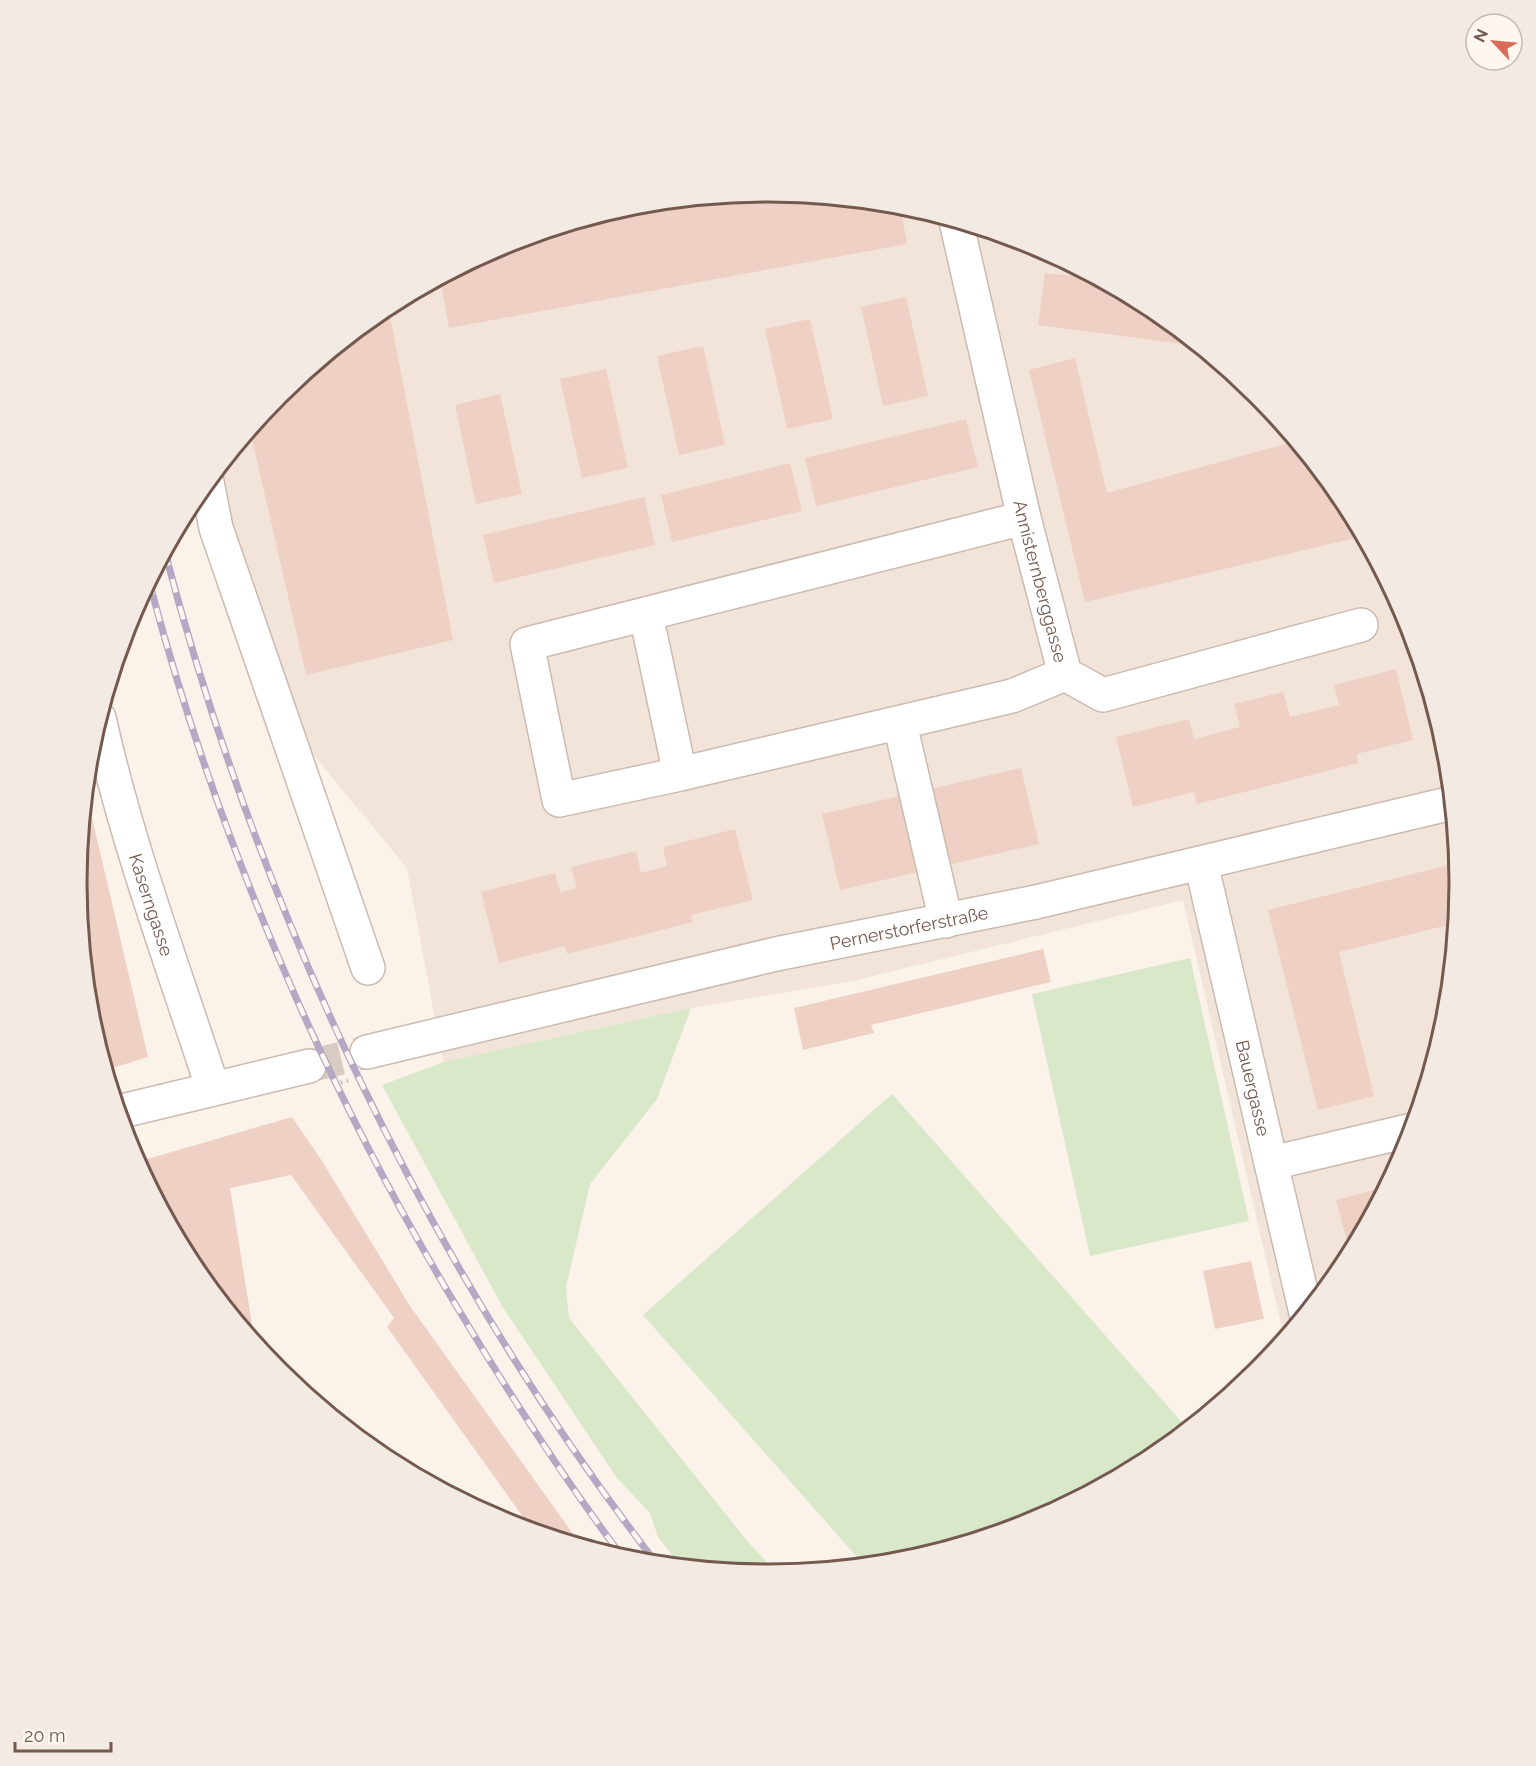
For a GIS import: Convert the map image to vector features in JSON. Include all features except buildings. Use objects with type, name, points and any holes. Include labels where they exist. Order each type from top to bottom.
[{"type":"street","name":"Annisternberggasse","points":[[958,229],[1024,518],[1065,674],[1103,695],[1361,625]]},
{"type":"street","points":[[209,494],[216,528],[368,968]]},
{"type":"street","points":[[1024,518],[526,645],[559,800],[900,724],[1012,696],[1065,674]]},
{"type":"street","points":[[646,615],[680,774]]},
{"type":"street","points":[[900,724],[946,921]]},
{"type":"street","name":"Kaserngasse","points":[[103,737],[113,782],[154,914],[213,1089]]},
{"type":"street","name":"Pernerstorferstraße","points":[[367,1052],[776,954],[1036,902],[1444,805]]},
{"type":"street","name":"Bauergasse","points":[[1201,863],[1303,1304]]},
{"type":"street","points":[[126,1110],[309,1066]]},
{"type":"street","points":[[1272,1163],[1401,1133]]},
{"type":"shaded area","points":[[723,203],[813,203],[857,208],[901,215],[987,238],[1069,272],[1108,293],[1183,343],[1217,371],[1250,401],[1308,468],[1358,542],[1379,582],[1413,664],[1426,707],[1436,750],[1448,838],[1448,928],[1443,972],[1436,1016],[1413,1102],[1379,1184],[1358,1224],[1308,1298],[1282,1329],[1183,900],[853,981],[691,1008],[443,1062],[407,868],[259,689],[215,487],[256,434],[286,401],[353,343],[428,293],[467,272],[549,238],[635,215]]},
{"type":"green space","points":[[1190,958],[1249,1221],[1090,1256],[1032,994]]},
{"type":"green space","points":[[691,1008],[657,1099],[590,1184],[566,1287],[569,1318],[748,1542],[769,1564],[723,1563],[674,1557],[658,1537],[650,1513],[617,1478],[502,1306],[382,1085],[443,1062]]},
{"type":"green space","points":[[892,1094],[1183,1423],[1108,1473],[1029,1512],[944,1541],[858,1558],[643,1315]]},
{"type":"tunnel","points":[[309,1066],[367,1052]]},
{"type":"railway","points":[[168,561],[204,686],[249,820],[302,952],[361,1082],[426,1209],[497,1332],[574,1451],[649,1553]]},
{"type":"railway","points":[[152,593],[176,676],[241,865],[319,1049],[363,1139],[460,1312],[539,1438],[615,1546]]}]
